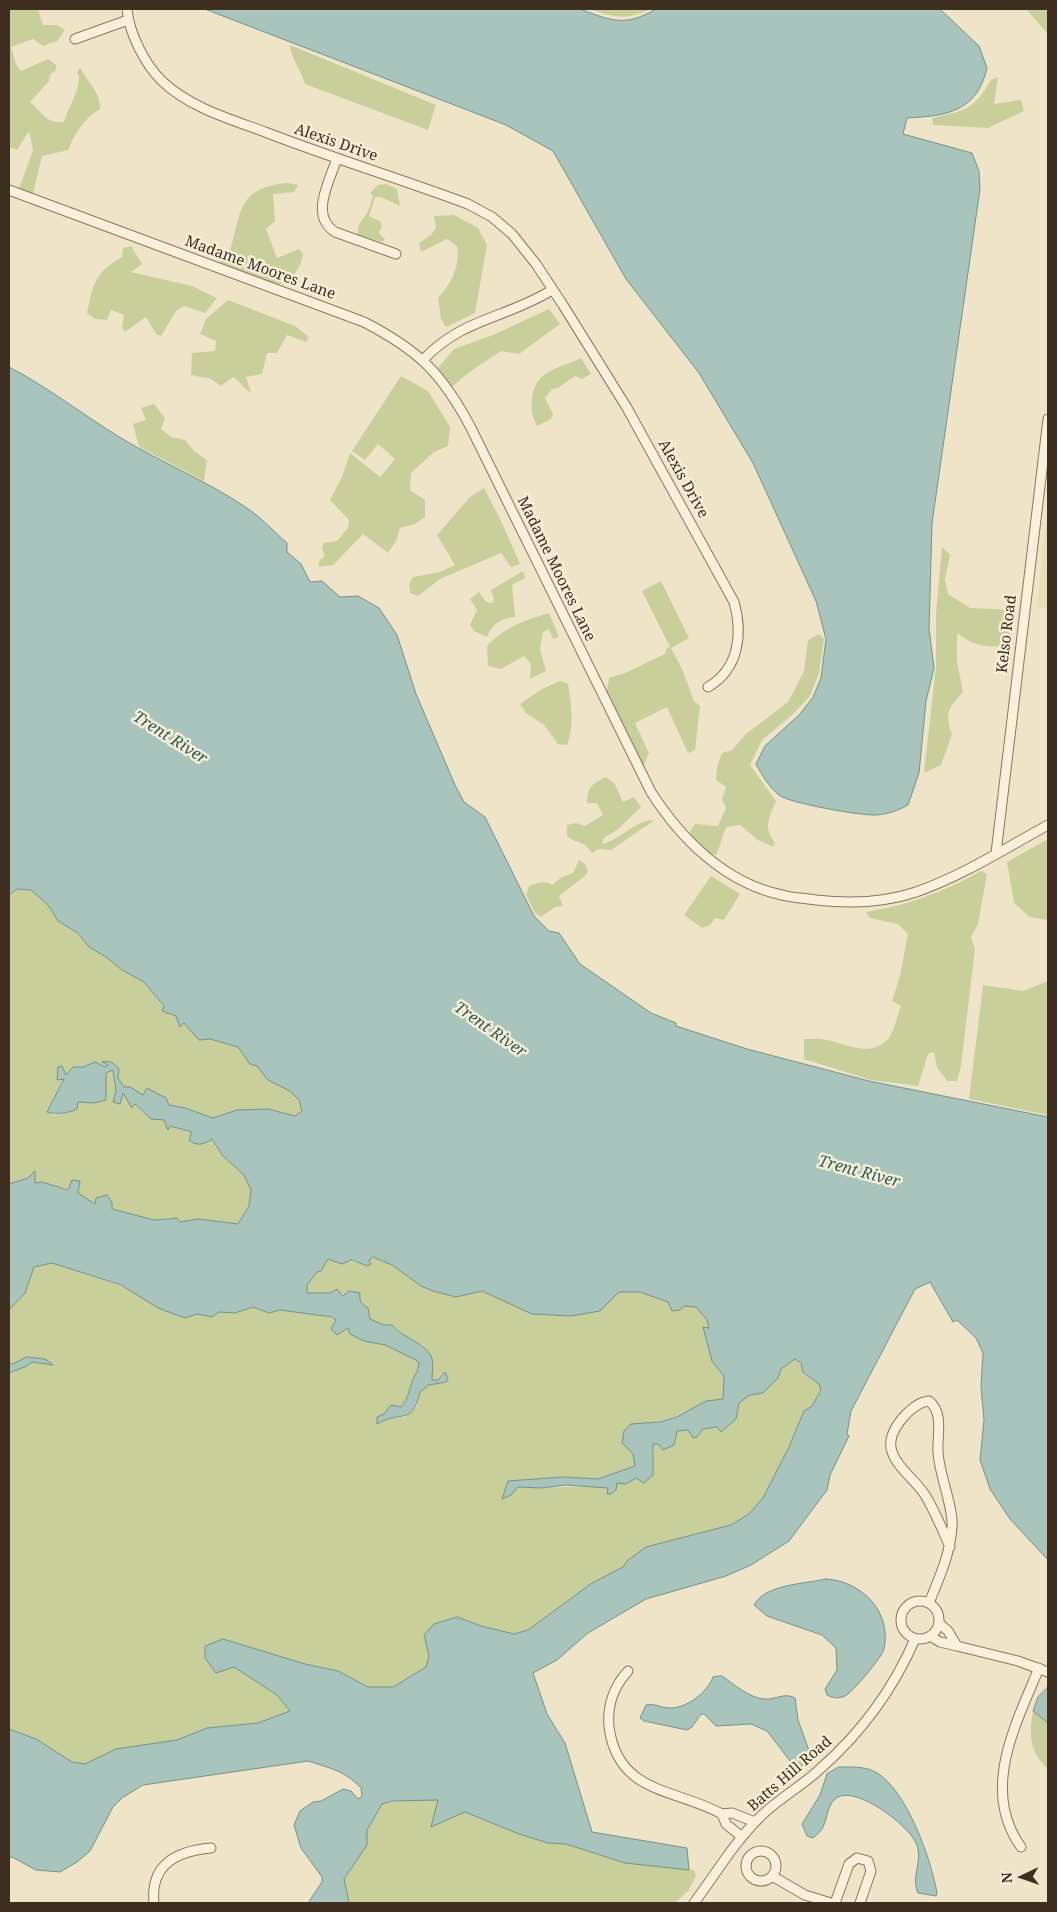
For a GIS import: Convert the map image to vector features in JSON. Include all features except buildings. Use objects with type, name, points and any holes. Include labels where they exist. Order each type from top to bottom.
[{"type":"street","name":"Alexis Drive","points":[[127,9],[128,20],[141,50],[163,82],[185,97],[212,112],[468,204],[502,225],[520,243],[627,408],[734,602],[739,624],[735,654],[729,668],[708,687]]},
{"type":"street","points":[[75,39],[128,20]]},
{"type":"street","points":[[338,158],[322,205],[322,216],[327,226],[335,232],[396,254]]},
{"type":"street","name":"Madame Moores Lane","points":[[9,190],[364,322],[410,349],[423,360],[448,388],[470,426],[602,697],[651,792],[675,826],[705,856],[735,876],[781,895],[848,904],[894,898],[938,883],[1048,825]]},
{"type":"street","points":[[423,360],[444,340],[459,330],[527,304],[552,290]]},
{"type":"street","name":"Kelso Road","points":[[996,853],[1048,419]]},
{"type":"street","points":[[929,1603],[950,1547],[953,1524],[938,1452],[937,1413],[935,1406],[929,1401],[922,1402],[904,1416],[892,1436],[891,1446],[898,1463],[924,1493],[950,1547]]},
{"type":"street","points":[[934,1513],[948,1507]]},
{"type":"street","points":[[930,1636],[938,1623],[937,1612],[929,1603],[922,1601],[910,1604],[902,1613],[902,1626],[904,1632],[915,1639],[930,1636],[940,1642],[1048,1672]]},
{"type":"street","points":[[938,1623],[948,1632],[958,1646]]},
{"type":"street","name":"Batts Hill Road","points":[[694,1903],[735,1846],[755,1822],[821,1769],[865,1724],[891,1689],[915,1639]]},
{"type":"street","points":[[1021,1847],[1011,1832],[1005,1815],[1002,1787],[1003,1775],[1013,1731],[1039,1668]]},
{"type":"street","points":[[628,1671],[618,1683],[609,1714],[613,1742],[626,1770],[646,1784],[702,1803],[722,1814],[732,1813],[755,1822]]},
{"type":"street","points":[[722,1814],[726,1824],[742,1837]]},
{"type":"street","points":[[735,1846],[749,1858]]},
{"type":"street","points":[[154,1903],[156,1880],[168,1862],[188,1850],[211,1848]]},
{"type":"street","points":[[757,1852],[770,1855],[776,1863],[772,1876],[764,1881],[750,1876],[746,1867],[749,1858],[757,1852]]},
{"type":"street","points":[[835,1903],[849,1864],[857,1858],[868,1861],[871,1870],[860,1903]]},
{"type":"street","points":[[772,1876],[806,1896],[830,1903]]},
{"type":"shaded area","points":[[1048,504],[1048,608],[1037,607]]},
{"type":"green space","points":[[9,9],[38,9],[43,25],[57,25],[65,30],[57,41],[43,46],[33,39],[11,47],[16,64],[21,71],[48,59],[56,65],[56,70],[50,75],[49,81],[30,102],[48,119],[64,122],[79,82],[77,73],[80,67],[96,92],[100,103],[100,109],[89,117],[81,127],[68,150],[42,156],[33,194],[19,189],[33,150],[29,131],[17,150],[9,147]]},
{"type":"green space","points":[[590,9],[650,9],[634,15],[613,16]]},
{"type":"green space","points":[[1026,9],[1044,9],[1048,13],[1048,34]]},
{"type":"green space","points":[[290,45],[436,105],[428,130],[305,84],[292,55]]},
{"type":"green space","points":[[998,77],[994,104],[1021,100],[1024,111],[988,128],[933,125],[932,118],[967,108],[979,98],[991,80]]},
{"type":"green space","points":[[287,183],[298,185],[294,192],[273,194],[275,221],[266,229],[277,258],[299,249],[303,254],[300,265],[295,273],[278,285],[218,263],[228,257],[239,217],[249,198],[257,191]]},
{"type":"green space","points":[[386,184],[397,189],[400,206],[381,197],[375,197],[369,216],[380,221],[382,226],[379,233],[385,239],[382,242],[358,235],[359,224],[368,212],[373,196],[370,193],[378,185]]},
{"type":"green space","points":[[454,215],[478,228],[487,245],[475,313],[446,327],[441,319],[438,298],[454,274],[458,253],[457,246],[447,239],[421,252],[419,243],[431,235],[436,228],[434,216]]},
{"type":"green space","points":[[131,246],[142,264],[131,272],[192,286],[217,298],[205,313],[184,306],[176,311],[161,336],[156,334],[146,317],[125,332],[122,328],[124,315],[111,310],[107,320],[95,319],[87,313],[94,286],[106,268],[122,257],[123,248]]},
{"type":"green space","points":[[228,300],[295,326],[309,337],[306,342],[287,335],[277,353],[267,353],[262,374],[246,377],[251,393],[233,377],[221,386],[211,379],[191,375],[192,353],[215,351],[216,341],[200,334],[206,319]]},
{"type":"green space","points":[[549,309],[560,324],[519,354],[501,351],[468,373],[452,387],[438,368],[454,349],[493,335]]},
{"type":"green space","points":[[581,358],[591,374],[582,379],[575,376],[558,388],[552,389],[545,398],[553,414],[551,419],[537,426],[533,416],[532,400],[537,382],[542,376],[556,368]]},
{"type":"green space","points":[[401,376],[428,391],[450,427],[448,446],[434,452],[411,473],[410,490],[425,500],[425,517],[415,524],[400,528],[396,541],[388,553],[363,534],[333,565],[319,567],[319,561],[325,556],[322,549],[323,543],[337,541],[348,528],[349,520],[330,500],[342,477],[350,453],[380,477],[395,459],[378,444],[365,460],[352,451]]},
{"type":"green space","points":[[154,404],[165,418],[161,429],[171,437],[185,440],[194,451],[207,460],[204,481],[139,447],[133,424],[146,420],[141,408]]},
{"type":"green space","points":[[484,488],[520,564],[511,567],[501,553],[440,579],[418,596],[410,593],[409,584],[413,577],[440,572],[455,565],[437,535],[470,497]]},
{"type":"green space","points":[[942,547],[950,555],[945,579],[948,594],[970,608],[1016,610],[1010,645],[976,644],[957,633],[957,661],[963,692],[949,711],[948,720],[952,734],[941,765],[924,773],[936,666],[936,613]]},
{"type":"green space","points":[[523,571],[525,578],[512,585],[515,617],[498,622],[487,637],[474,631],[470,625],[477,610],[470,599],[479,592],[486,602],[492,603],[494,599],[491,590]]},
{"type":"green space","points":[[661,581],[689,638],[671,648],[682,669],[694,701],[700,706],[695,750],[688,753],[667,707],[635,723],[649,753],[643,767],[606,697],[609,678],[625,673],[665,654],[667,648],[670,647],[642,591]]},
{"type":"green space","points":[[549,613],[559,637],[553,639],[549,629],[543,632],[540,649],[546,671],[530,679],[531,664],[524,656],[501,669],[488,666],[487,646],[494,639],[516,625]]},
{"type":"green space","points":[[819,634],[824,639],[819,673],[810,696],[792,715],[762,740],[750,765],[776,801],[768,826],[774,841],[774,847],[758,840],[740,825],[726,827],[716,855],[709,853],[688,835],[695,824],[718,826],[726,808],[722,799],[726,787],[716,780],[717,767],[722,753],[732,750],[746,734],[788,702],[804,671],[808,640]]},
{"type":"green space","points":[[560,681],[568,684],[571,707],[572,722],[567,745],[558,744],[544,725],[526,713],[520,704],[542,689]]},
{"type":"green space","points":[[606,777],[615,784],[623,802],[634,797],[641,807],[617,830],[604,838],[602,844],[609,842],[634,826],[655,820],[611,850],[598,849],[592,853],[585,845],[567,836],[567,825],[576,823],[585,826],[603,815],[597,803],[587,803],[587,798],[591,787]]},
{"type":"green space","points":[[1048,839],[1047,920],[1030,917],[1014,903],[1007,862]]},
{"type":"green space","points":[[579,860],[585,864],[588,871],[585,876],[559,896],[563,906],[555,907],[541,917],[535,913],[526,895],[529,886],[544,882],[552,885],[562,877],[573,873]]},
{"type":"green space","points":[[981,871],[987,874],[978,924],[971,937],[975,949],[961,1066],[957,1081],[947,1081],[937,1067],[934,1052],[928,1054],[918,1086],[871,1080],[804,1059],[804,1039],[824,1039],[864,1049],[879,1046],[889,1038],[893,1029],[901,1006],[892,1001],[900,976],[908,934],[898,924],[870,918],[866,912],[896,906],[925,897]]},
{"type":"green space","points":[[711,876],[740,894],[724,920],[715,918],[710,925],[702,928],[684,915]]},
{"type":"green space","points":[[17,889],[31,890],[48,905],[58,921],[78,933],[89,947],[106,957],[122,970],[144,982],[171,1015],[176,1016],[180,1026],[184,1023],[199,1040],[210,1039],[238,1047],[250,1064],[257,1066],[268,1079],[290,1090],[299,1100],[302,1111],[295,1116],[268,1109],[237,1110],[213,1118],[185,1108],[169,1105],[166,1098],[147,1088],[143,1095],[124,1087],[118,1078],[119,1069],[103,1062],[108,1065],[105,1067],[95,1062],[83,1067],[73,1067],[66,1076],[57,1079],[64,1078],[47,1112],[54,1115],[71,1112],[78,1102],[105,1091],[106,1073],[113,1070],[116,1091],[120,1099],[123,1093],[132,1108],[134,1104],[151,1119],[164,1119],[169,1129],[170,1126],[212,1139],[223,1156],[244,1175],[251,1190],[249,1206],[238,1224],[198,1219],[180,1222],[170,1217],[155,1220],[137,1217],[84,1199],[78,1193],[80,1186],[61,1188],[47,1183],[35,1183],[35,1172],[28,1178],[9,1184],[9,895]]},
{"type":"green space","points":[[1048,981],[1048,1115],[969,1099],[983,985],[1023,991]]},
{"type":"green space","points":[[373,1257],[392,1265],[421,1286],[456,1297],[482,1291],[532,1314],[599,1311],[618,1292],[640,1292],[668,1302],[696,1307],[707,1320],[709,1329],[704,1327],[712,1361],[724,1376],[723,1399],[702,1404],[669,1419],[631,1424],[635,1466],[598,1479],[563,1477],[508,1481],[502,1498],[511,1495],[517,1487],[596,1487],[608,1488],[608,1491],[616,1483],[623,1483],[633,1479],[642,1472],[654,1458],[653,1444],[658,1444],[677,1431],[689,1430],[698,1437],[702,1429],[717,1427],[721,1432],[736,1419],[739,1403],[750,1395],[763,1393],[778,1378],[781,1369],[795,1359],[801,1363],[803,1372],[819,1384],[821,1390],[812,1406],[804,1411],[789,1447],[763,1499],[749,1514],[731,1525],[646,1547],[627,1561],[623,1567],[592,1583],[528,1630],[514,1634],[481,1626],[457,1617],[424,1635],[429,1656],[426,1667],[393,1687],[368,1687],[338,1671],[305,1664],[223,1639],[234,1667],[277,1695],[290,1711],[258,1723],[207,1728],[177,1740],[117,1749],[85,1764],[72,1762],[36,1739],[9,1729],[9,1373],[32,1362],[52,1365],[27,1357],[12,1364],[9,1363],[9,1310],[25,1293],[34,1267],[52,1263],[121,1286],[185,1318],[197,1314],[212,1317],[219,1312],[235,1313],[253,1307],[269,1313],[280,1310],[337,1319],[344,1331],[347,1328],[350,1330],[350,1334],[364,1341],[385,1345],[417,1360],[419,1363],[404,1404],[401,1407],[391,1405],[377,1424],[387,1418],[405,1417],[417,1407],[420,1392],[429,1385],[446,1382],[443,1373],[438,1380],[432,1380],[423,1345],[409,1340],[392,1325],[384,1325],[370,1319],[368,1308],[360,1300],[360,1293],[307,1293],[306,1286],[317,1272],[321,1271],[328,1259],[368,1266],[369,1260]]},
{"type":"green space","points":[[1033,1711],[1048,1723],[1048,1769],[1037,1756],[1032,1743]]},
{"type":"green space","points":[[413,1799],[439,1800],[431,1827],[465,1812],[519,1834],[548,1843],[566,1844],[625,1863],[694,1870],[696,1876],[688,1891],[675,1903],[349,1903],[344,1879],[366,1838],[367,1830],[382,1804]]},
{"type":"water","points":[[205,9],[580,9],[601,17],[627,20],[645,15],[656,9],[940,9],[979,46],[987,68],[976,94],[968,103],[947,113],[907,118],[903,134],[972,153],[979,171],[980,189],[932,523],[929,629],[934,668],[926,701],[919,773],[908,805],[885,814],[868,815],[796,802],[775,792],[756,764],[765,746],[800,714],[813,697],[821,678],[826,639],[816,601],[753,463],[699,373],[626,279],[553,151],[506,125]]},
{"type":"water","name":"Trent River","points":[[9,367],[38,383],[121,438],[216,489],[247,508],[287,543],[287,552],[301,564],[310,582],[322,581],[340,597],[358,596],[379,608],[397,635],[416,694],[464,802],[485,817],[534,916],[549,931],[559,933],[580,964],[651,1013],[676,1023],[676,1026],[747,1049],[869,1081],[1048,1117],[1048,1560],[1010,1519],[990,1489],[980,1460],[984,1420],[981,1387],[983,1353],[976,1338],[957,1320],[953,1322],[930,1282],[915,1289],[851,1411],[847,1434],[849,1436],[830,1475],[827,1490],[789,1541],[751,1565],[726,1576],[646,1599],[588,1633],[557,1660],[533,1673],[547,1714],[565,1743],[592,1832],[687,1848],[689,1870],[625,1863],[566,1844],[548,1843],[519,1834],[465,1812],[431,1827],[438,1800],[393,1801],[382,1804],[367,1830],[367,1845],[344,1879],[349,1903],[308,1903],[322,1882],[322,1877],[301,1848],[294,1825],[300,1811],[313,1802],[321,1801],[343,1789],[351,1791],[358,1799],[362,1796],[361,1788],[348,1777],[336,1770],[308,1761],[143,1785],[122,1798],[113,1807],[90,1851],[77,1862],[60,1872],[36,1870],[12,1857],[9,1858],[9,1729],[36,1739],[72,1762],[85,1764],[116,1749],[177,1740],[207,1728],[258,1723],[290,1711],[277,1695],[234,1667],[216,1673],[205,1658],[205,1646],[223,1639],[305,1664],[338,1671],[368,1687],[393,1687],[426,1667],[429,1656],[424,1635],[434,1624],[457,1617],[481,1626],[514,1634],[528,1630],[592,1583],[623,1567],[627,1561],[646,1547],[731,1525],[749,1514],[763,1498],[789,1447],[804,1411],[812,1406],[821,1390],[819,1384],[803,1372],[801,1363],[795,1359],[781,1369],[778,1378],[763,1393],[750,1395],[739,1403],[736,1419],[721,1432],[717,1427],[703,1429],[697,1437],[693,1438],[688,1430],[677,1431],[674,1445],[663,1450],[658,1444],[653,1444],[653,1475],[644,1483],[636,1478],[626,1484],[617,1483],[616,1490],[611,1494],[607,1494],[608,1488],[566,1485],[542,1488],[518,1487],[511,1495],[502,1499],[508,1481],[563,1477],[598,1479],[635,1466],[633,1454],[622,1443],[624,1431],[631,1424],[660,1422],[677,1417],[706,1401],[723,1399],[724,1376],[712,1361],[703,1327],[709,1328],[707,1320],[696,1307],[684,1306],[680,1310],[672,1311],[668,1302],[640,1292],[619,1292],[600,1311],[571,1316],[532,1314],[482,1291],[456,1297],[433,1291],[421,1286],[392,1265],[373,1257],[369,1260],[371,1264],[368,1266],[351,1260],[342,1264],[328,1259],[321,1271],[317,1272],[307,1285],[307,1293],[330,1293],[337,1289],[343,1296],[349,1291],[360,1293],[360,1300],[368,1308],[370,1319],[384,1325],[392,1325],[427,1351],[432,1361],[432,1380],[438,1380],[445,1372],[448,1379],[446,1382],[429,1385],[420,1392],[417,1403],[409,1414],[377,1424],[377,1417],[384,1414],[391,1405],[401,1407],[404,1404],[419,1363],[385,1345],[364,1341],[350,1334],[348,1328],[337,1335],[331,1329],[336,1320],[332,1317],[280,1310],[269,1313],[253,1307],[235,1313],[219,1312],[212,1317],[197,1314],[185,1318],[158,1308],[121,1285],[52,1263],[34,1267],[25,1293],[9,1310],[9,1184],[28,1178],[35,1171],[35,1183],[42,1182],[68,1190],[72,1180],[80,1181],[78,1193],[95,1204],[96,1198],[107,1195],[112,1202],[112,1209],[154,1220],[177,1218],[180,1222],[198,1219],[238,1224],[249,1206],[251,1190],[244,1175],[223,1156],[212,1139],[204,1143],[195,1144],[189,1140],[192,1132],[170,1126],[168,1130],[164,1120],[151,1119],[135,1104],[132,1108],[123,1093],[120,1104],[113,1102],[116,1091],[113,1070],[106,1073],[106,1100],[94,1103],[78,1102],[77,1109],[66,1112],[47,1112],[64,1079],[57,1080],[58,1067],[62,1066],[66,1075],[73,1067],[83,1067],[95,1062],[105,1067],[108,1065],[102,1062],[110,1062],[119,1069],[118,1078],[124,1087],[130,1087],[143,1095],[147,1088],[166,1098],[169,1105],[185,1108],[213,1118],[237,1110],[268,1109],[295,1116],[302,1111],[299,1100],[290,1091],[268,1080],[257,1066],[250,1064],[238,1047],[210,1039],[199,1040],[184,1023],[180,1027],[176,1016],[162,1011],[164,1006],[144,982],[122,970],[106,957],[89,947],[78,933],[58,921],[48,905],[31,890],[17,889],[9,895]]},
{"type":"water","points":[[27,1357],[45,1359],[53,1365],[32,1362],[9,1373],[9,1363],[12,1364]]},
{"type":"water","points":[[826,1579],[839,1581],[851,1586],[862,1592],[872,1601],[879,1611],[885,1635],[884,1649],[873,1666],[849,1693],[838,1698],[827,1695],[825,1689],[837,1670],[836,1648],[822,1635],[767,1616],[754,1605],[759,1598],[776,1589]]},
{"type":"water","points":[[722,1676],[742,1690],[759,1698],[768,1699],[791,1696],[795,1698],[798,1720],[812,1759],[802,1766],[794,1766],[767,1731],[751,1724],[716,1726],[704,1714],[701,1714],[692,1727],[687,1730],[644,1721],[640,1718],[646,1705],[676,1708],[689,1703],[701,1694],[713,1677]]},
{"type":"water","points":[[1048,1687],[1048,1723],[1033,1711],[1038,1697]]},
{"type":"water","points":[[839,1767],[859,1767],[873,1771],[888,1782],[898,1795],[908,1810],[923,1845],[934,1879],[936,1896],[918,1893],[916,1880],[919,1854],[915,1841],[892,1817],[869,1802],[847,1795],[838,1797],[830,1806],[821,1830],[813,1838],[807,1836],[802,1824],[820,1795],[827,1774]]}]
